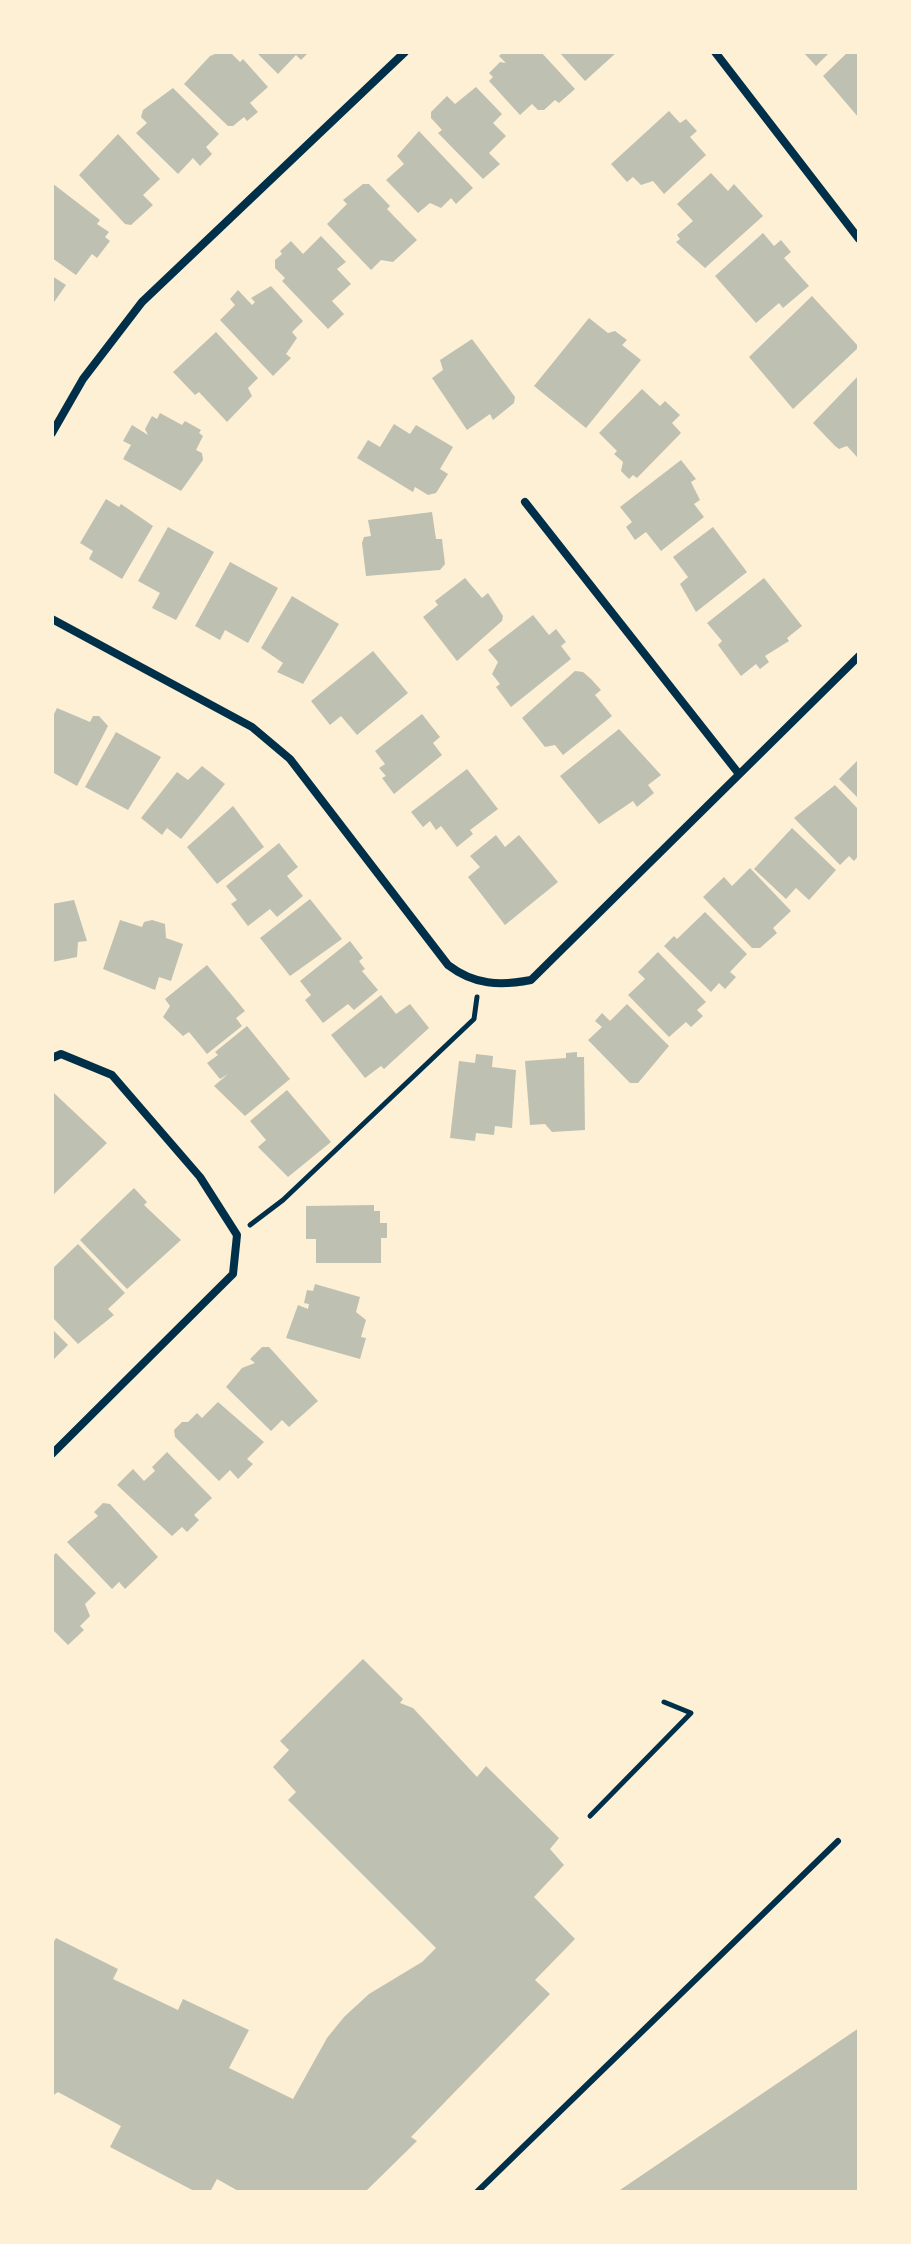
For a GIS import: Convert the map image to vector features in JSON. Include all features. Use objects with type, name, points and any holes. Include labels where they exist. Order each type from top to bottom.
[{"type":"street","points":[[52,433],[83,379],[142,302],[405,52]]},
{"type":"street","points":[[715,52],[859,239]]},
{"type":"street","points":[[525,502],[739,774]]},
{"type":"street","points":[[52,619],[252,727],[281,751],[448,965],[480,982],[504,985],[531,980],[859,656]]},
{"type":"street","points":[[52,1058],[61,1054],[112,1075],[200,1177],[237,1235],[233,1274],[52,1454]]},
{"type":"lane","points":[[477,2192],[838,1841]]},
{"type":"path","points":[[237,1235],[283,1200],[474,1019],[480,982]]},
{"type":"path","points":[[590,1816],[691,1713],[664,1702]]},
{"type":"building","points":[[230,52],[240,62],[243,59],[268,87],[250,103],[258,112],[247,121],[244,117],[233,126],[228,126],[184,84],[210,56]]},
{"type":"building","points":[[256,52],[309,52],[301,60],[296,55],[278,74]]},
{"type":"building","points":[[503,52],[541,52],[575,89],[559,103],[555,100],[544,110],[538,110],[532,104],[520,115],[489,81],[493,77],[489,73],[500,62],[506,63],[499,56]]},
{"type":"building","points":[[559,52],[617,52],[585,81]]},
{"type":"building","points":[[803,52],[830,52],[816,66]]},
{"type":"building","points":[[848,52],[859,52],[859,118],[823,76]]},
{"type":"building","points":[[476,87],[502,114],[493,123],[506,136],[489,153],[500,164],[483,179],[438,133],[442,130],[431,118],[431,112],[447,96],[455,104]]},
{"type":"building","points":[[173,88],[219,134],[206,147],[212,154],[200,166],[193,158],[178,174],[136,133],[147,123],[141,117],[143,110]]},
{"type":"building","points":[[669,111],[680,123],[686,119],[697,131],[690,137],[706,155],[664,194],[653,181],[641,185],[633,177],[627,182],[611,164]]},
{"type":"building","points":[[419,131],[473,188],[456,204],[451,198],[441,208],[430,203],[418,213],[386,180],[404,164],[397,156]]},
{"type":"building","points":[[118,134],[160,179],[143,195],[153,205],[131,225],[125,224],[79,175]]},
{"type":"building","points":[[711,173],[728,191],[734,184],[763,216],[705,268],[676,242],[680,239],[677,235],[693,221],[677,204]]},
{"type":"building","points":[[52,183],[100,220],[97,224],[109,232],[105,237],[110,241],[97,258],[92,254],[76,275],[52,258]]},
{"type":"building","points":[[363,184],[369,184],[390,206],[387,209],[417,240],[393,262],[381,260],[371,270],[327,224],[347,204],[343,200]]},
{"type":"building","points":[[763,233],[774,246],[781,240],[791,252],[784,258],[809,286],[783,308],[779,303],[756,323],[715,276]]},
{"type":"building","points":[[321,236],[346,262],[337,269],[351,284],[332,301],[344,314],[328,329],[282,281],[285,278],[275,268],[275,260],[282,254],[280,251],[291,241],[303,254]]},
{"type":"building","points":[[52,276],[66,285],[52,305]]},
{"type":"building","points":[[271,286],[303,321],[292,332],[297,338],[286,354],[291,358],[273,376],[220,320],[235,305],[230,299],[238,290],[252,305],[255,302],[251,298]]},
{"type":"building","points":[[812,296],[859,347],[793,409],[749,357]]},
{"type":"building","points":[[589,318],[608,333],[615,331],[627,340],[622,345],[641,360],[586,428],[534,386]]},
{"type":"building","points":[[216,332],[258,378],[248,388],[252,396],[227,422],[199,392],[195,395],[173,372]]},
{"type":"building","points":[[472,339],[515,397],[514,403],[493,420],[490,414],[467,430],[432,378],[443,370],[440,360]]},
{"type":"building","points":[[859,375],[857,457],[847,446],[839,449],[835,446],[813,423]]},
{"type":"building","points":[[642,389],[660,406],[665,401],[680,415],[672,423],[681,433],[637,478],[633,475],[629,479],[621,471],[623,462],[614,454],[617,451],[599,433]]},
{"type":"building","points":[[160,413],[182,425],[185,421],[201,430],[199,433],[203,436],[196,450],[202,453],[203,460],[181,491],[123,459],[131,445],[123,441],[132,425],[148,435],[145,429],[152,416],[157,419]]},
{"type":"building","points":[[394,424],[410,434],[416,425],[453,447],[440,469],[448,474],[436,493],[428,495],[415,487],[413,492],[357,458],[368,440],[380,447]]},
{"type":"building","points":[[681,460],[696,479],[691,482],[700,500],[694,504],[704,517],[661,551],[646,532],[635,540],[626,527],[632,522],[620,507]]},
{"type":"building","points":[[106,499],[119,507],[121,504],[153,526],[122,579],[89,559],[93,551],[80,543]]},
{"type":"building","points":[[432,512],[436,539],[442,539],[445,564],[440,570],[366,576],[362,543],[364,537],[371,536],[368,520]]},
{"type":"building","points":[[168,527],[214,552],[176,620],[152,608],[160,593],[138,581]]},
{"type":"building","points":[[713,527],[747,572],[696,612],[680,584],[688,577],[673,557]]},
{"type":"building","points":[[230,562],[278,588],[248,643],[225,630],[220,640],[195,626]]},
{"type":"building","points":[[465,578],[482,598],[488,593],[503,616],[502,621],[457,661],[423,617],[438,605],[435,601]]},
{"type":"building","points":[[764,578],[802,626],[787,638],[789,641],[765,656],[769,662],[760,669],[756,664],[741,676],[718,645],[722,641],[707,623]]},
{"type":"building","points":[[292,596],[339,624],[303,684],[277,672],[283,663],[261,648]]},
{"type":"building","points":[[533,615],[549,635],[556,629],[566,642],[561,646],[571,659],[511,707],[496,687],[500,684],[492,674],[498,662],[488,650]]},
{"type":"building","points":[[373,651],[408,693],[357,735],[341,716],[330,725],[311,701]]},
{"type":"building","points":[[575,671],[583,672],[601,690],[595,695],[612,716],[563,755],[555,745],[545,747],[522,718]]},
{"type":"building","points":[[57,708],[90,722],[93,716],[99,716],[108,726],[77,786],[52,772],[52,718]]},
{"type":"building","points":[[422,714],[440,737],[433,743],[442,755],[394,794],[382,778],[386,776],[379,768],[385,764],[375,751]]},
{"type":"building","points":[[619,729],[661,775],[648,785],[654,793],[637,807],[633,801],[599,824],[560,776]]},
{"type":"building","points":[[116,732],[161,757],[128,810],[85,787]]},
{"type":"building","points":[[859,759],[859,799],[839,779]]},
{"type":"building","points":[[202,766],[225,784],[181,839],[167,828],[162,835],[141,818],[177,772],[188,780]]},
{"type":"building","points":[[467,769],[498,809],[470,830],[473,834],[457,847],[441,826],[436,830],[430,821],[423,827],[411,812]]},
{"type":"building","points":[[835,785],[859,810],[859,855],[854,861],[849,856],[840,865],[794,818]]},
{"type":"building","points":[[233,806],[264,847],[217,884],[187,847]]},
{"type":"building","points":[[792,828],[836,870],[809,900],[796,888],[786,899],[754,869]]},
{"type":"building","points":[[496,835],[505,847],[519,835],[558,882],[505,925],[468,877],[480,867],[470,856]]},
{"type":"building","points":[[279,843],[298,867],[287,876],[303,896],[277,917],[270,909],[248,926],[231,904],[237,900],[226,886]]},
{"type":"building","points":[[750,868],[791,911],[773,928],[777,933],[760,948],[752,948],[703,897],[724,877],[732,886]]},
{"type":"building","points":[[310,899],[342,939],[290,976],[260,938]]},
{"type":"building","points":[[74,900],[87,941],[78,942],[77,957],[52,962],[52,904]]},
{"type":"building","points":[[705,912],[747,954],[730,972],[736,977],[725,989],[719,983],[711,992],[664,946],[674,936],[677,939]]},
{"type":"building","points":[[120,920],[142,927],[144,922],[152,920],[165,924],[166,938],[183,944],[171,981],[159,977],[155,990],[103,969]]},
{"type":"building","points":[[350,941],[363,958],[359,961],[365,969],[362,971],[378,990],[354,1010],[348,1004],[323,1023],[305,1000],[311,995],[300,981]]},
{"type":"building","points":[[658,952],[706,1002],[697,1010],[703,1016],[691,1027],[686,1022],[669,1037],[628,995],[645,979],[638,972]]},
{"type":"building","points":[[207,965],[245,1011],[236,1018],[242,1026],[207,1054],[189,1032],[183,1036],[163,1017],[170,1006],[165,999]]},
{"type":"building","points":[[381,995],[396,1014],[410,1004],[429,1028],[384,1069],[381,1066],[365,1078],[331,1035]]},
{"type":"building","points":[[627,1004],[669,1046],[638,1083],[630,1083],[588,1040],[602,1027],[595,1021],[602,1013],[610,1021]]},
{"type":"building","points":[[247,1026],[290,1079],[245,1116],[214,1086],[228,1074],[220,1079],[207,1063],[218,1055],[215,1052]]},
{"type":"building","points":[[577,1052],[577,1057],[584,1057],[585,1130],[552,1132],[545,1124],[530,1125],[525,1061],[566,1058],[566,1053]]},
{"type":"building","points":[[476,1054],[493,1056],[492,1067],[516,1070],[512,1128],[495,1126],[494,1135],[476,1133],[475,1141],[450,1138],[459,1061],[475,1063]]},
{"type":"building","points":[[287,1090],[331,1142],[288,1177],[258,1147],[266,1140],[250,1121]]},
{"type":"building","points":[[54,1093],[107,1143],[52,1196],[52,1095]]},
{"type":"building","points":[[134,1188],[147,1202],[144,1205],[181,1240],[127,1289],[80,1240]]},
{"type":"building","points":[[374,1205],[374,1211],[380,1211],[380,1223],[387,1223],[387,1238],[381,1238],[381,1263],[316,1263],[316,1239],[306,1239],[306,1206]]},
{"type":"building","points":[[78,1244],[125,1293],[108,1309],[114,1315],[78,1344],[52,1317],[52,1269]]},
{"type":"building","points":[[315,1284],[360,1297],[356,1312],[366,1320],[361,1337],[366,1338],[360,1359],[286,1338],[298,1305],[308,1309],[309,1304],[304,1303],[307,1290],[313,1291]]},
{"type":"building","points":[[52,1329],[68,1345],[52,1361]]},
{"type":"building","points":[[262,1347],[269,1347],[318,1401],[289,1427],[282,1420],[271,1431],[226,1387],[242,1368],[255,1363],[250,1359]]},
{"type":"building","points":[[218,1402],[264,1442],[247,1459],[253,1464],[238,1479],[230,1470],[219,1481],[175,1437],[174,1430],[182,1422],[188,1422],[197,1413],[202,1418]]},
{"type":"building","points":[[167,1452],[212,1498],[194,1515],[199,1520],[187,1532],[182,1527],[172,1536],[117,1485],[133,1469],[144,1481],[155,1471],[152,1467]]},
{"type":"building","points":[[103,1503],[110,1504],[158,1557],[125,1589],[119,1582],[112,1589],[67,1542],[98,1516],[94,1512]]},
{"type":"building","points":[[56,1553],[96,1593],[85,1604],[90,1616],[80,1626],[84,1630],[68,1645],[52,1629],[52,1557]]},
{"type":"building","points":[[363,1659],[403,1699],[400,1703],[413,1708],[477,1777],[486,1766],[559,1838],[550,1849],[564,1865],[534,1897],[575,1939],[535,1980],[550,1994],[411,2137],[417,2141],[365,2192],[240,2192],[217,2179],[210,2192],[196,2192],[110,2147],[121,2126],[58,2092],[52,2096],[52,1945],[56,1938],[118,1969],[113,1979],[178,2010],[183,1999],[249,2030],[229,2068],[293,2099],[327,2038],[344,2017],[369,1994],[422,1962],[436,1948],[288,1800],[296,1792],[273,1767],[289,1750],[280,1741]]},
{"type":"building","points":[[859,2028],[859,2192],[617,2192]]}]
